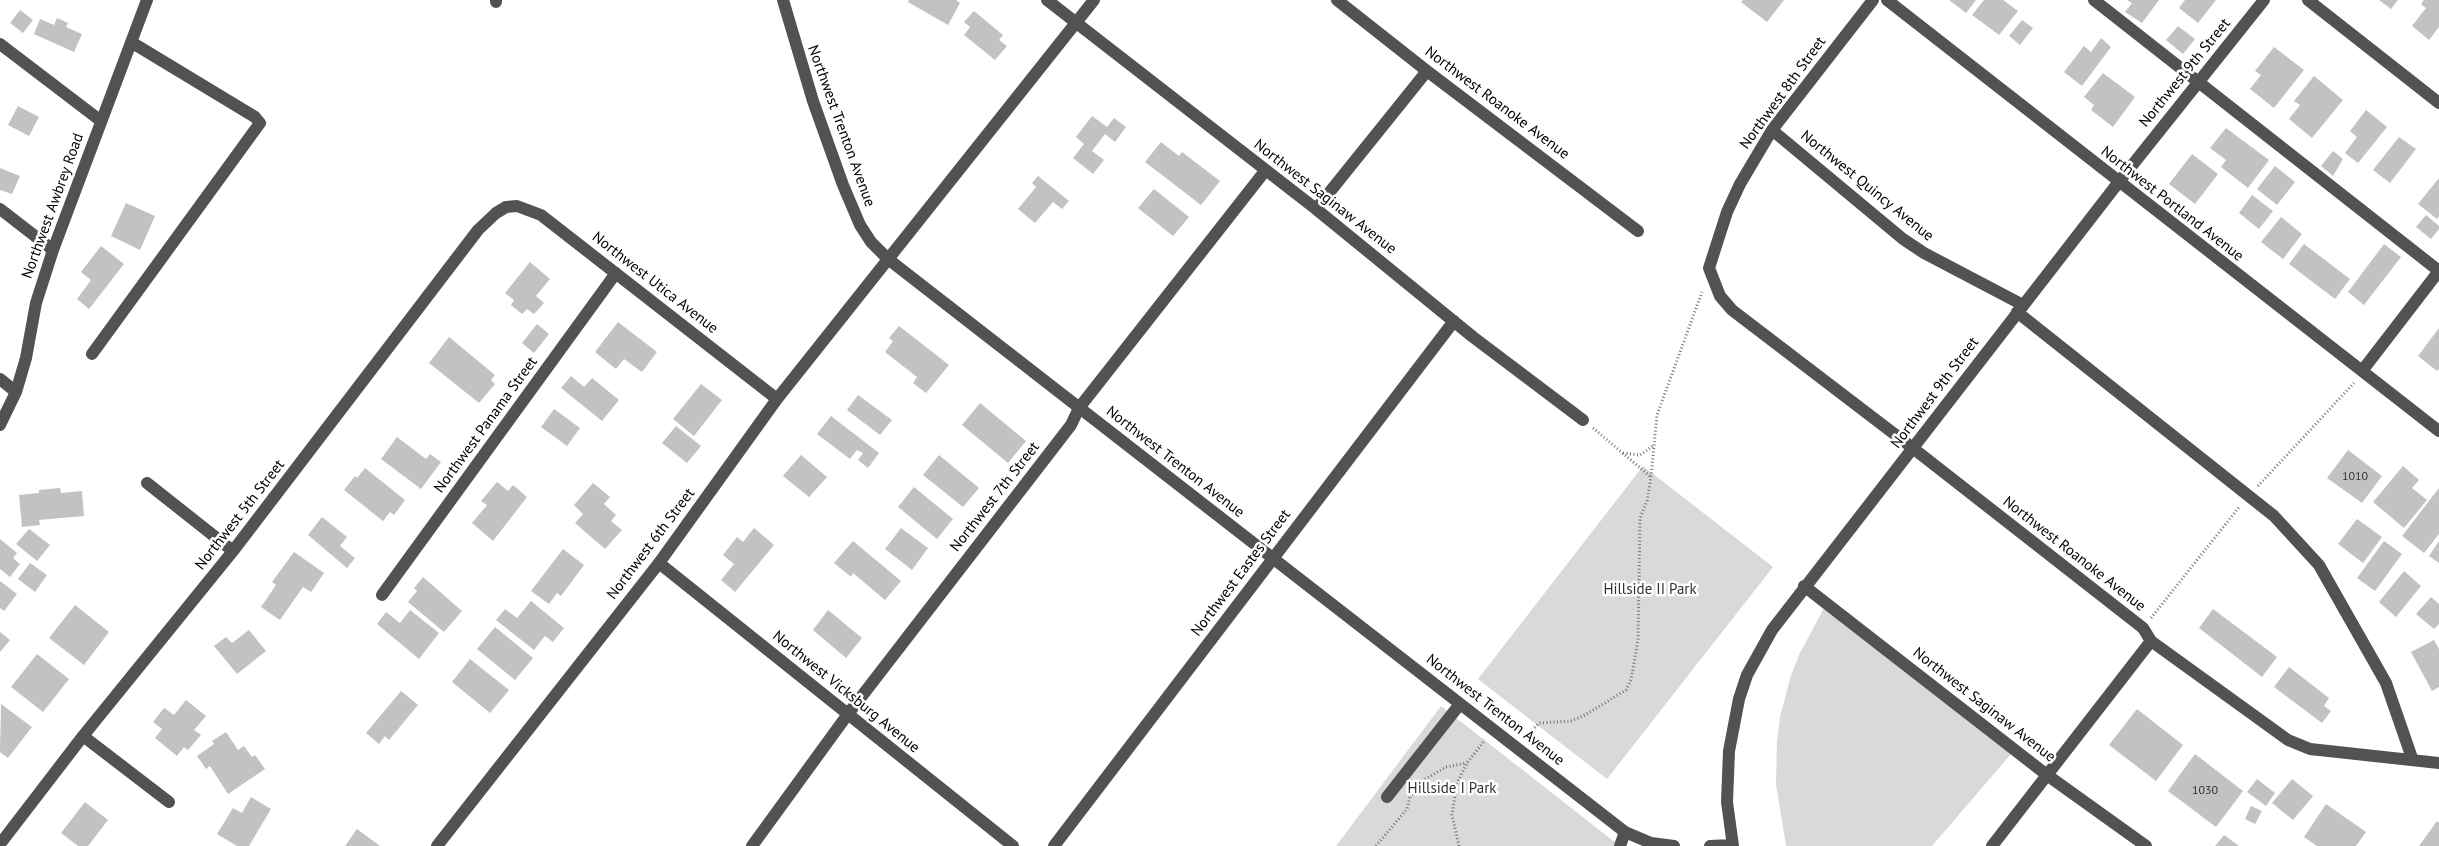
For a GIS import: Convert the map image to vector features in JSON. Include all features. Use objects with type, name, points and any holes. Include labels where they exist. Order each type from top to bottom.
[{"type":"street","name":"Northwest Awbrey Road","points":[[0,425],[16,392],[26,358],[36,303],[53,250],[147,0]]},
{"type":"street","name":"Northwest Trenton Avenue","points":[[783,0],[813,101],[843,185],[860,225],[871,242],[888,259],[1625,832],[1651,843],[1674,846]]},
{"type":"street","name":"Northwest Saginaw Avenue","points":[[1047,0],[1316,209],[1454,321],[1583,420]]},
{"type":"street","points":[[1076,23],[1094,0]]},
{"type":"street","name":"Northwest Roanoke Avenue","points":[[1337,0],[1427,71],[1638,231]]},
{"type":"street","name":"Northwest 8th Street","points":[[1709,268],[1730,205],[1740,184],[1772,130],[1872,0]]},
{"type":"street","name":"Northwest Portland Avenue","points":[[1887,0],[2118,183],[2439,431]]},
{"type":"street","points":[[2094,0],[2439,271],[2362,371]]},
{"type":"street","name":"Northwest 9th Street","points":[[1732,845],[1727,802],[1729,751],[1739,699],[1747,675],[1772,630],[1804,586],[1914,449],[2020,308],[2264,0]]},
{"type":"street","points":[[2308,0],[2439,103]]},
{"type":"street","name":"Northwest 6th Street","points":[[437,846],[658,563],[777,399],[1076,23]]},
{"type":"street","points":[[92,354],[260,123],[255,117],[131,42]]},
{"type":"street","points":[[0,44],[101,121]]},
{"type":"street","points":[[1316,209],[1427,71]]},
{"type":"street","name":"Northwest Quincy Avenue","points":[[1772,130],[1877,219],[1910,244],[2020,308],[2274,516],[2319,565],[2386,683],[2412,758]]},
{"type":"street","name":"Northwest 7th Street","points":[[752,846],[848,714],[1071,425],[1079,408],[1265,171]]},
{"type":"street","name":"Northwest Utica Avenue","points":[[506,207],[517,206],[541,215],[777,399]]},
{"type":"street","name":"Northwest 5th Street","points":[[0,844],[83,736],[233,552],[478,230],[496,213],[506,207]]},
{"type":"street","points":[[0,210],[53,250]]},
{"type":"street","name":"Northwest Roanoke Avenue","points":[[1709,268],[1720,296],[1732,310],[2143,628],[2151,642],[2288,740],[2310,749],[2412,758],[2439,763]]},
{"type":"street","name":"Northwest Panama Street","points":[[382,595],[616,273]]},
{"type":"street","name":"Northwest Eastes Street","points":[[1054,846],[1454,321]]},
{"type":"street","points":[[0,379],[16,392]]},
{"type":"street","points":[[147,483],[233,552]]},
{"type":"street","name":"Northwest Vicksburg Avenue","points":[[658,563],[1012,846]]},
{"type":"street","name":"Northwest Saginaw Avenue","points":[[1804,586],[2047,776],[2146,846]]},
{"type":"street","points":[[1992,846],[2151,642]]},
{"type":"street","points":[[1387,797],[1460,704]]},
{"type":"street","points":[[83,736],[169,802]]},
{"type":"street","points":[[1620,846],[1625,832]]},
{"type":"street","points":[[1710,846],[1732,845]]},
{"type":"path","points":[[1517,748],[1538,723],[1571,720],[1585,715],[1626,690],[1631,680],[1638,640],[1640,518],[1647,501],[1651,477],[1657,415],[1709,268]]},
{"type":"path","points":[[1583,420],[1651,477]]},
{"type":"path","points":[[1622,453],[1640,455],[1653,446]]},
{"type":"path","points":[[1459,846],[1452,815],[1457,782],[1467,763],[1493,730]]},
{"type":"path","points":[[1376,846],[1407,809],[1410,797],[1422,781],[1446,767],[1467,763]]},
{"type":"green space","name":"Hillside II Park","points":[[1643,466],[1773,567],[1607,779],[1478,679]]},
{"type":"green space","points":[[1824,608],[2011,754],[1932,846],[1786,846],[1776,784],[1777,741],[1780,717],[1791,675],[1800,653]]},
{"type":"green space","name":"Hillside I Park","points":[[1441,706],[1612,840],[1624,846],[1336,846]]},
{"type":"building","points":[[909,0],[956,0],[960,3],[948,25],[908,2]]},
{"type":"building","points":[[1743,0],[1784,0],[1767,22],[1741,2]]},
{"type":"building","points":[[1949,0],[1976,0],[1966,13]]},
{"type":"building","points":[[1984,0],[2003,0],[2018,11],[1999,35],[1972,15]]},
{"type":"building","points":[[2127,0],[2159,0],[2142,23],[2125,12],[2132,3]]},
{"type":"building","points":[[2185,0],[2216,0],[2198,23],[2179,8]]},
{"type":"building","points":[[2379,0],[2398,0],[2391,9]]},
{"type":"building","points":[[2424,0],[2439,0],[2439,27],[2429,40],[2412,26],[2426,8],[2421,4]]},
{"type":"building","points":[[20,10],[33,20],[23,33],[10,23]]},
{"type":"building","points":[[974,11],[1003,35],[999,40],[1007,46],[995,60],[964,35],[970,27],[964,22]]},
{"type":"building","points":[[57,18],[68,23],[66,27],[82,34],[74,52],[34,34],[40,19],[54,25]]},
{"type":"building","points":[[2022,20],[2033,28],[2020,45],[2009,36]]},
{"type":"building","points":[[2178,26],[2195,39],[2183,54],[2166,40]]},
{"type":"building","points":[[2101,38],[2111,47],[2082,86],[2064,72],[2084,46],[2091,52]]},
{"type":"building","points":[[2274,47],[2304,70],[2274,108],[2250,89],[2261,75],[2255,71]]},
{"type":"building","points":[[2103,73],[2135,97],[2113,127],[2091,110],[2094,105],[2084,97]]},
{"type":"building","points":[[2314,76],[2343,100],[2312,138],[2289,119],[2300,105],[2294,101]]},
{"type":"building","points":[[18,106],[39,117],[29,136],[8,125]]},
{"type":"building","points":[[2366,110],[2387,127],[2358,163],[2345,153],[2357,137],[2350,131]]},
{"type":"building","points":[[1092,116],[1107,127],[1114,118],[1126,127],[1115,142],[1105,134],[1092,151],[1104,160],[1093,174],[1073,158],[1084,144],[1076,137]]},
{"type":"building","points":[[2226,128],[2269,160],[2248,188],[2221,167],[2226,160],[2210,148]]},
{"type":"building","points":[[2399,137],[2416,149],[2390,183],[2373,170]]},
{"type":"building","points":[[1161,142],[1179,156],[1182,152],[1220,181],[1201,205],[1145,162]]},
{"type":"building","points":[[2333,151],[2343,159],[2333,176],[2321,166]]},
{"type":"building","points":[[2192,154],[2218,174],[2195,204],[2169,184]]},
{"type":"building","points":[[2275,166],[2295,182],[2277,205],[2257,189]]},
{"type":"building","points":[[0,168],[20,176],[12,194],[0,190]]},
{"type":"building","points":[[1038,176],[1069,201],[1062,209],[1053,202],[1035,223],[1018,209],[1036,187],[1032,183]]},
{"type":"building","points":[[2439,178],[2439,216],[2437,219],[2418,204]]},
{"type":"building","points":[[1154,189],[1189,217],[1173,236],[1138,208]]},
{"type":"building","points":[[2252,195],[2273,211],[2259,229],[2239,213]]},
{"type":"building","points":[[126,203],[155,216],[140,250],[111,236]]},
{"type":"building","points":[[2426,215],[2439,226],[2439,229],[2431,239],[2416,227]]},
{"type":"building","points":[[2281,217],[2302,234],[2283,259],[2261,242]]},
{"type":"building","points":[[2304,244],[2350,279],[2335,299],[2289,264]]},
{"type":"building","points":[[2384,244],[2401,257],[2364,305],[2348,292]]},
{"type":"building","points":[[101,246],[124,264],[89,309],[77,299],[91,280],[81,272]]},
{"type":"building","points":[[530,262],[550,279],[536,296],[544,303],[534,314],[527,309],[522,314],[511,305],[514,300],[505,293]]},
{"type":"building","points":[[618,322],[657,352],[642,372],[624,359],[616,369],[595,352]]},
{"type":"building","points":[[537,324],[549,334],[534,353],[522,343]]},
{"type":"building","points":[[899,326],[949,365],[926,393],[913,383],[917,377],[885,352],[893,341],[889,338]]},
{"type":"building","points":[[2439,328],[2439,369],[2437,371],[2418,356]]},
{"type":"building","points":[[449,337],[495,375],[491,380],[495,384],[479,403],[429,363]]},
{"type":"building","points":[[571,376],[584,387],[592,378],[619,400],[602,421],[561,388]]},
{"type":"building","points":[[701,384],[722,400],[694,436],[673,419]]},
{"type":"building","points":[[858,395],[892,420],[880,435],[847,410]]},
{"type":"building","points":[[980,403],[1026,441],[1008,463],[962,425]]},
{"type":"building","points":[[554,409],[580,428],[567,446],[541,427]]},
{"type":"building","points":[[831,416],[879,453],[868,468],[858,460],[863,453],[857,450],[850,459],[817,434]]},
{"type":"building","points":[[676,426],[701,446],[687,463],[662,443]]},
{"type":"building","points":[[397,437],[426,459],[430,454],[441,462],[421,489],[381,459]]},
{"type":"building","points":[[2348,450],[2382,476],[2362,503],[2327,478]]},
{"type":"building","points":[[801,455],[827,477],[809,497],[783,476]]},
{"type":"building","points":[[939,455],[979,488],[963,507],[923,475]]},
{"type":"building","points":[[2403,466],[2419,480],[2412,488],[2427,500],[2404,528],[2373,502]]},
{"type":"building","points":[[365,468],[405,500],[394,515],[390,512],[383,521],[344,490],[355,476],[357,478]]},
{"type":"building","points":[[497,482],[508,491],[513,485],[527,497],[493,541],[472,523],[487,505],[481,501]]},
{"type":"building","points":[[593,483],[610,497],[604,504],[616,515],[611,521],[622,530],[605,549],[575,523],[583,514],[574,505]]},
{"type":"building","points":[[914,487],[953,519],[937,539],[898,507]]},
{"type":"building","points":[[60,488],[61,493],[82,491],[84,516],[39,520],[40,525],[22,527],[19,495],[39,493],[39,490]]},
{"type":"building","points":[[2439,488],[2439,534],[2424,553],[2402,536]]},
{"type":"building","points":[[322,517],[347,537],[340,546],[355,558],[347,568],[308,535]]},
{"type":"building","points":[[2357,519],[2382,537],[2363,563],[2338,544]]},
{"type":"building","points":[[754,528],[774,545],[735,592],[721,580],[734,564],[723,555],[737,537],[743,542]]},
{"type":"building","points":[[901,528],[928,548],[912,570],[885,549]]},
{"type":"building","points":[[29,529],[50,545],[37,561],[16,544]]},
{"type":"building","points":[[0,539],[17,553],[13,558],[20,564],[10,577],[0,569]]},
{"type":"building","points":[[853,541],[901,581],[885,600],[853,573],[851,577],[834,563]]},
{"type":"building","points":[[2384,541],[2402,554],[2375,591],[2357,578]]},
{"type":"building","points":[[2439,541],[2439,563],[2429,556]]},
{"type":"building","points":[[563,549],[584,565],[561,596],[557,593],[549,604],[531,591]]},
{"type":"building","points":[[294,552],[324,573],[311,592],[303,587],[280,620],[261,607],[276,585],[272,582]]},
{"type":"building","points":[[30,563],[47,575],[35,592],[18,579]]},
{"type":"building","points":[[2404,571],[2421,586],[2396,617],[2379,602]]},
{"type":"building","points":[[423,577],[462,611],[444,632],[408,602],[417,591],[414,588]]},
{"type":"building","points":[[0,581],[17,594],[4,611],[0,608]]},
{"type":"building","points":[[2431,597],[2439,604],[2439,624],[2434,629],[2416,614]]},
{"type":"building","points":[[531,601],[564,628],[553,642],[545,636],[534,650],[496,620],[505,609],[517,618]]},
{"type":"building","points":[[75,605],[109,632],[84,665],[49,638]]},
{"type":"building","points":[[2213,609],[2277,657],[2262,677],[2199,628]]},
{"type":"building","points":[[410,610],[439,633],[419,659],[377,624],[386,612],[400,623]]},
{"type":"building","points":[[828,610],[862,638],[846,658],[813,630]]},
{"type":"building","points":[[495,627],[533,658],[515,680],[477,649]]},
{"type":"building","points":[[249,630],[266,651],[237,674],[214,646],[226,637],[232,643]]},
{"type":"building","points":[[0,632],[10,640],[0,652]]},
{"type":"building","points":[[2434,640],[2439,649],[2439,687],[2432,691],[2411,652]]},
{"type":"building","points":[[37,654],[69,679],[43,712],[11,687]]},
{"type":"building","points":[[470,659],[509,690],[490,713],[452,682]]},
{"type":"building","points":[[2289,667],[2329,698],[2324,706],[2331,711],[2322,723],[2274,687]]},
{"type":"building","points":[[401,691],[418,705],[389,740],[385,736],[379,744],[366,733]]},
{"type":"building","points":[[186,700],[206,716],[194,730],[201,735],[188,750],[184,747],[177,756],[155,738],[162,729],[153,722],[164,708],[174,715]]},
{"type":"building","points":[[1,704],[32,727],[8,758],[0,752]]},
{"type":"building","points":[[2137,709],[2183,745],[2156,781],[2109,745]]},
{"type":"building","points":[[226,732],[238,750],[244,746],[252,757],[255,755],[265,769],[228,794],[210,766],[206,769],[197,756],[214,744],[212,741]]},
{"type":"building","points":[[2195,754],[2243,791],[2216,827],[2168,791]]},
{"type":"building","points":[[2257,779],[2275,793],[2266,806],[2247,792]]},
{"type":"building","points":[[2292,779],[2313,796],[2293,820],[2272,803]]},
{"type":"building","points":[[251,797],[271,809],[249,846],[237,846],[217,834],[233,808],[242,813]]},
{"type":"building","points":[[85,802],[108,820],[88,846],[78,846],[61,833]]},
{"type":"building","points":[[2326,804],[2366,832],[2356,846],[2317,846],[2304,837]]},
{"type":"building","points":[[2251,806],[2262,811],[2255,824],[2245,819]]},
{"type":"building","points":[[2437,821],[2439,823],[2439,846],[2419,846]]},
{"type":"building","points":[[357,829],[380,846],[345,846]]},
{"type":"building","points":[[2224,835],[2239,846],[2215,846]]}]
